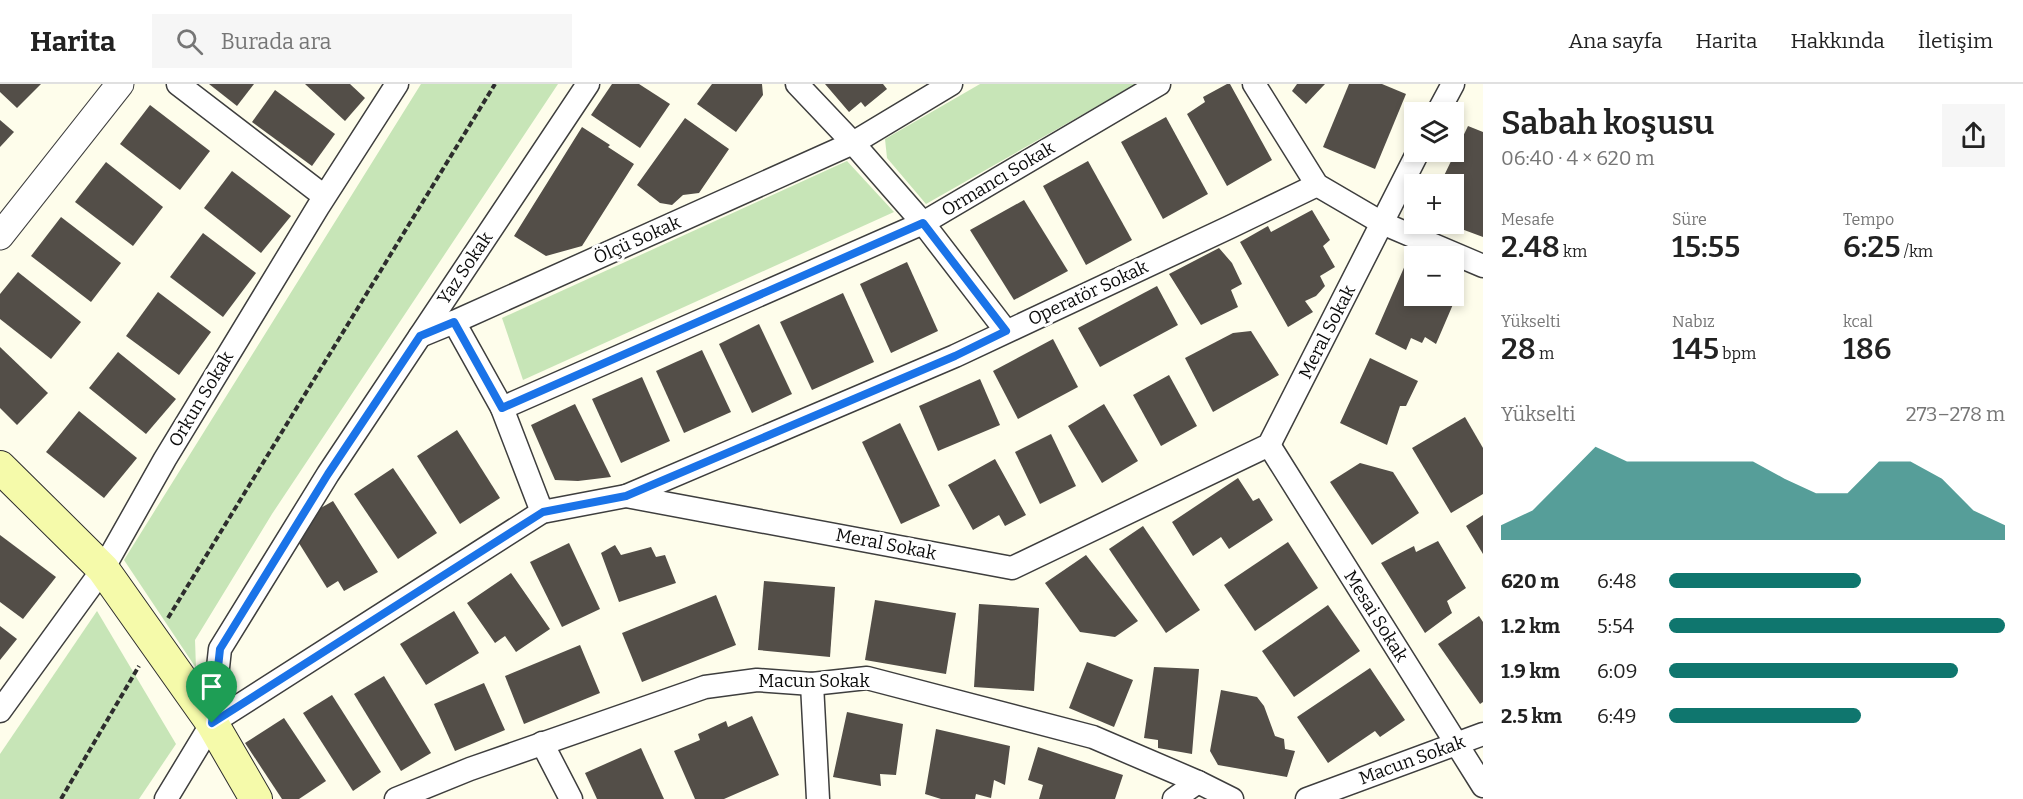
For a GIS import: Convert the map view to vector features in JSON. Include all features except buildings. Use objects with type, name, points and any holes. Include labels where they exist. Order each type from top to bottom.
[{"type":"main road","points":[[0,467],[103,569],[212,723],[256,799]]},
{"type":"street","points":[[0,236],[120,84]]},
{"type":"street","points":[[178,84],[324,196]]},
{"type":"street","name":"Orkun Sokak","points":[[0,711],[103,569],[165,459],[324,196],[397,84]]},
{"type":"street","name":"Yaz Sokak","points":[[165,799],[212,723],[220,649],[328,474],[588,84]]},
{"type":"street","points":[[797,84],[853,143],[923,223],[1006,331]]},
{"type":"street","name":"Ölçü Sokak","points":[[420,336],[853,143],[951,84]]},
{"type":"street","name":"Ormancı Sokak","points":[[502,408],[923,223],[1159,84]]},
{"type":"street","points":[[1254,84],[1317,185],[1382,223],[1483,266]]},
{"type":"street","points":[[1443,102],[1452,84]]},
{"type":"street","name":"Meral Sokak","points":[[212,723],[543,512],[626,496],[1012,568],[1269,445],[1413,162]]},
{"type":"street","name":"Operatör Sokak","points":[[626,496],[955,356],[1317,185]]},
{"type":"street","points":[[454,322],[502,408],[543,512]]},
{"type":"street","name":"Mesai Sokak","points":[[1269,445],[1483,786]]},
{"type":"street","name":"Macun Sokak","points":[[396,799],[470,769],[705,687],[757,680],[812,684],[867,678],[1093,737],[1232,799]]},
{"type":"street","points":[[812,684],[818,799]]},
{"type":"street","name":"Macun Sokak","points":[[1307,799],[1483,734]]},
{"type":"street","points":[[542,743],[571,799]]},
{"type":"street","points":[[1174,799],[1198,782]]},
{"type":"path","points":[[61,799],[154,640],[495,84]]},
{"type":"green space","points":[[421,84],[558,84],[272,514],[195,640],[196,668],[124,560]]},
{"type":"green space","points":[[980,84],[1136,84],[926,204],[887,158],[885,139]]},
{"type":"green space","points":[[847,161],[894,212],[523,380],[502,318]]},
{"type":"green space","points":[[97,611],[176,744],[139,799],[0,799],[0,754]]},
{"type":"route","points":[[923,223],[1006,331],[955,356],[626,496],[543,512],[212,723],[220,649],[328,474],[420,336],[454,322],[502,408],[923,223]]}]
